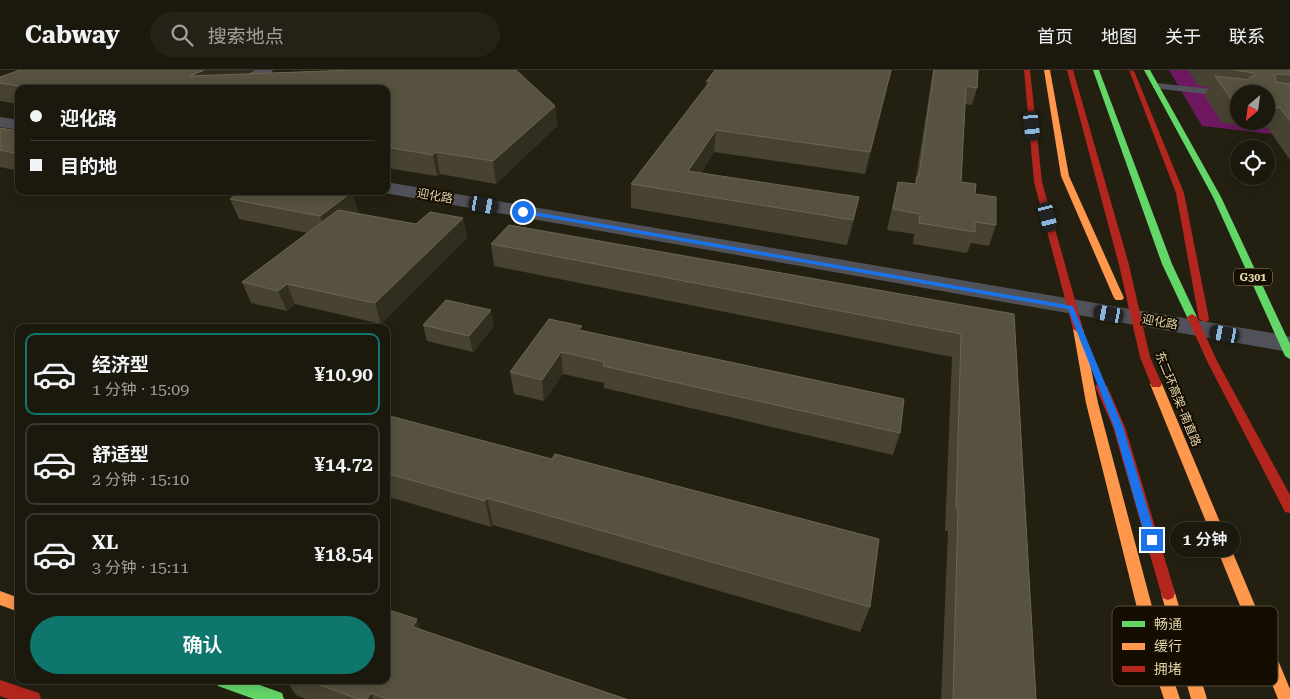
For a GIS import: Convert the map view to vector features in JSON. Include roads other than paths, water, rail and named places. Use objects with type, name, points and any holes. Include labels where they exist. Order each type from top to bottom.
[{"type":"highway","points":[[1026,70],[1038,182],[1071,307],[1119,427],[1170,606]]},
{"type":"highway","points":[[1047,70],[1065,176],[1145,356]]},
{"type":"highway","name":"东二环高架-南直路","points":[[1070,70],[1124,265],[1145,356],[1248,606]]},
{"type":"highway","points":[[1096,70],[1167,264],[1212,361],[1290,508]]},
{"type":"highway","points":[[1131,70],[1180,193],[1212,361]]},
{"type":"highway","name":"G301","points":[[1147,70],[1217,197],[1286,350]]},
{"type":"highway","points":[[1079,331],[1092,403],[1144,606]]},
{"type":"highway","points":[[0,598],[15,604]]},
{"type":"highway","name":"东二环高架-南直路","points":[[1278,680],[1286,699]]},
{"type":"highway","points":[[235,684],[276,699]]},
{"type":"highway","points":[[1159,686],[1160,699]]},
{"type":"highway","points":[[1168,686],[1172,699]]},
{"type":"highway","points":[[1195,686],[1199,699]]},
{"type":"highway","points":[[0,688],[33,699]]},
{"type":"street","points":[[235,85],[260,73],[282,76]]},
{"type":"street","points":[[0,122],[15,124]]},
{"type":"street","name":"迎化路","points":[[390,189],[1071,307],[1286,350]]},
{"type":"lane","points":[[1156,86],[1230,94]]}]
